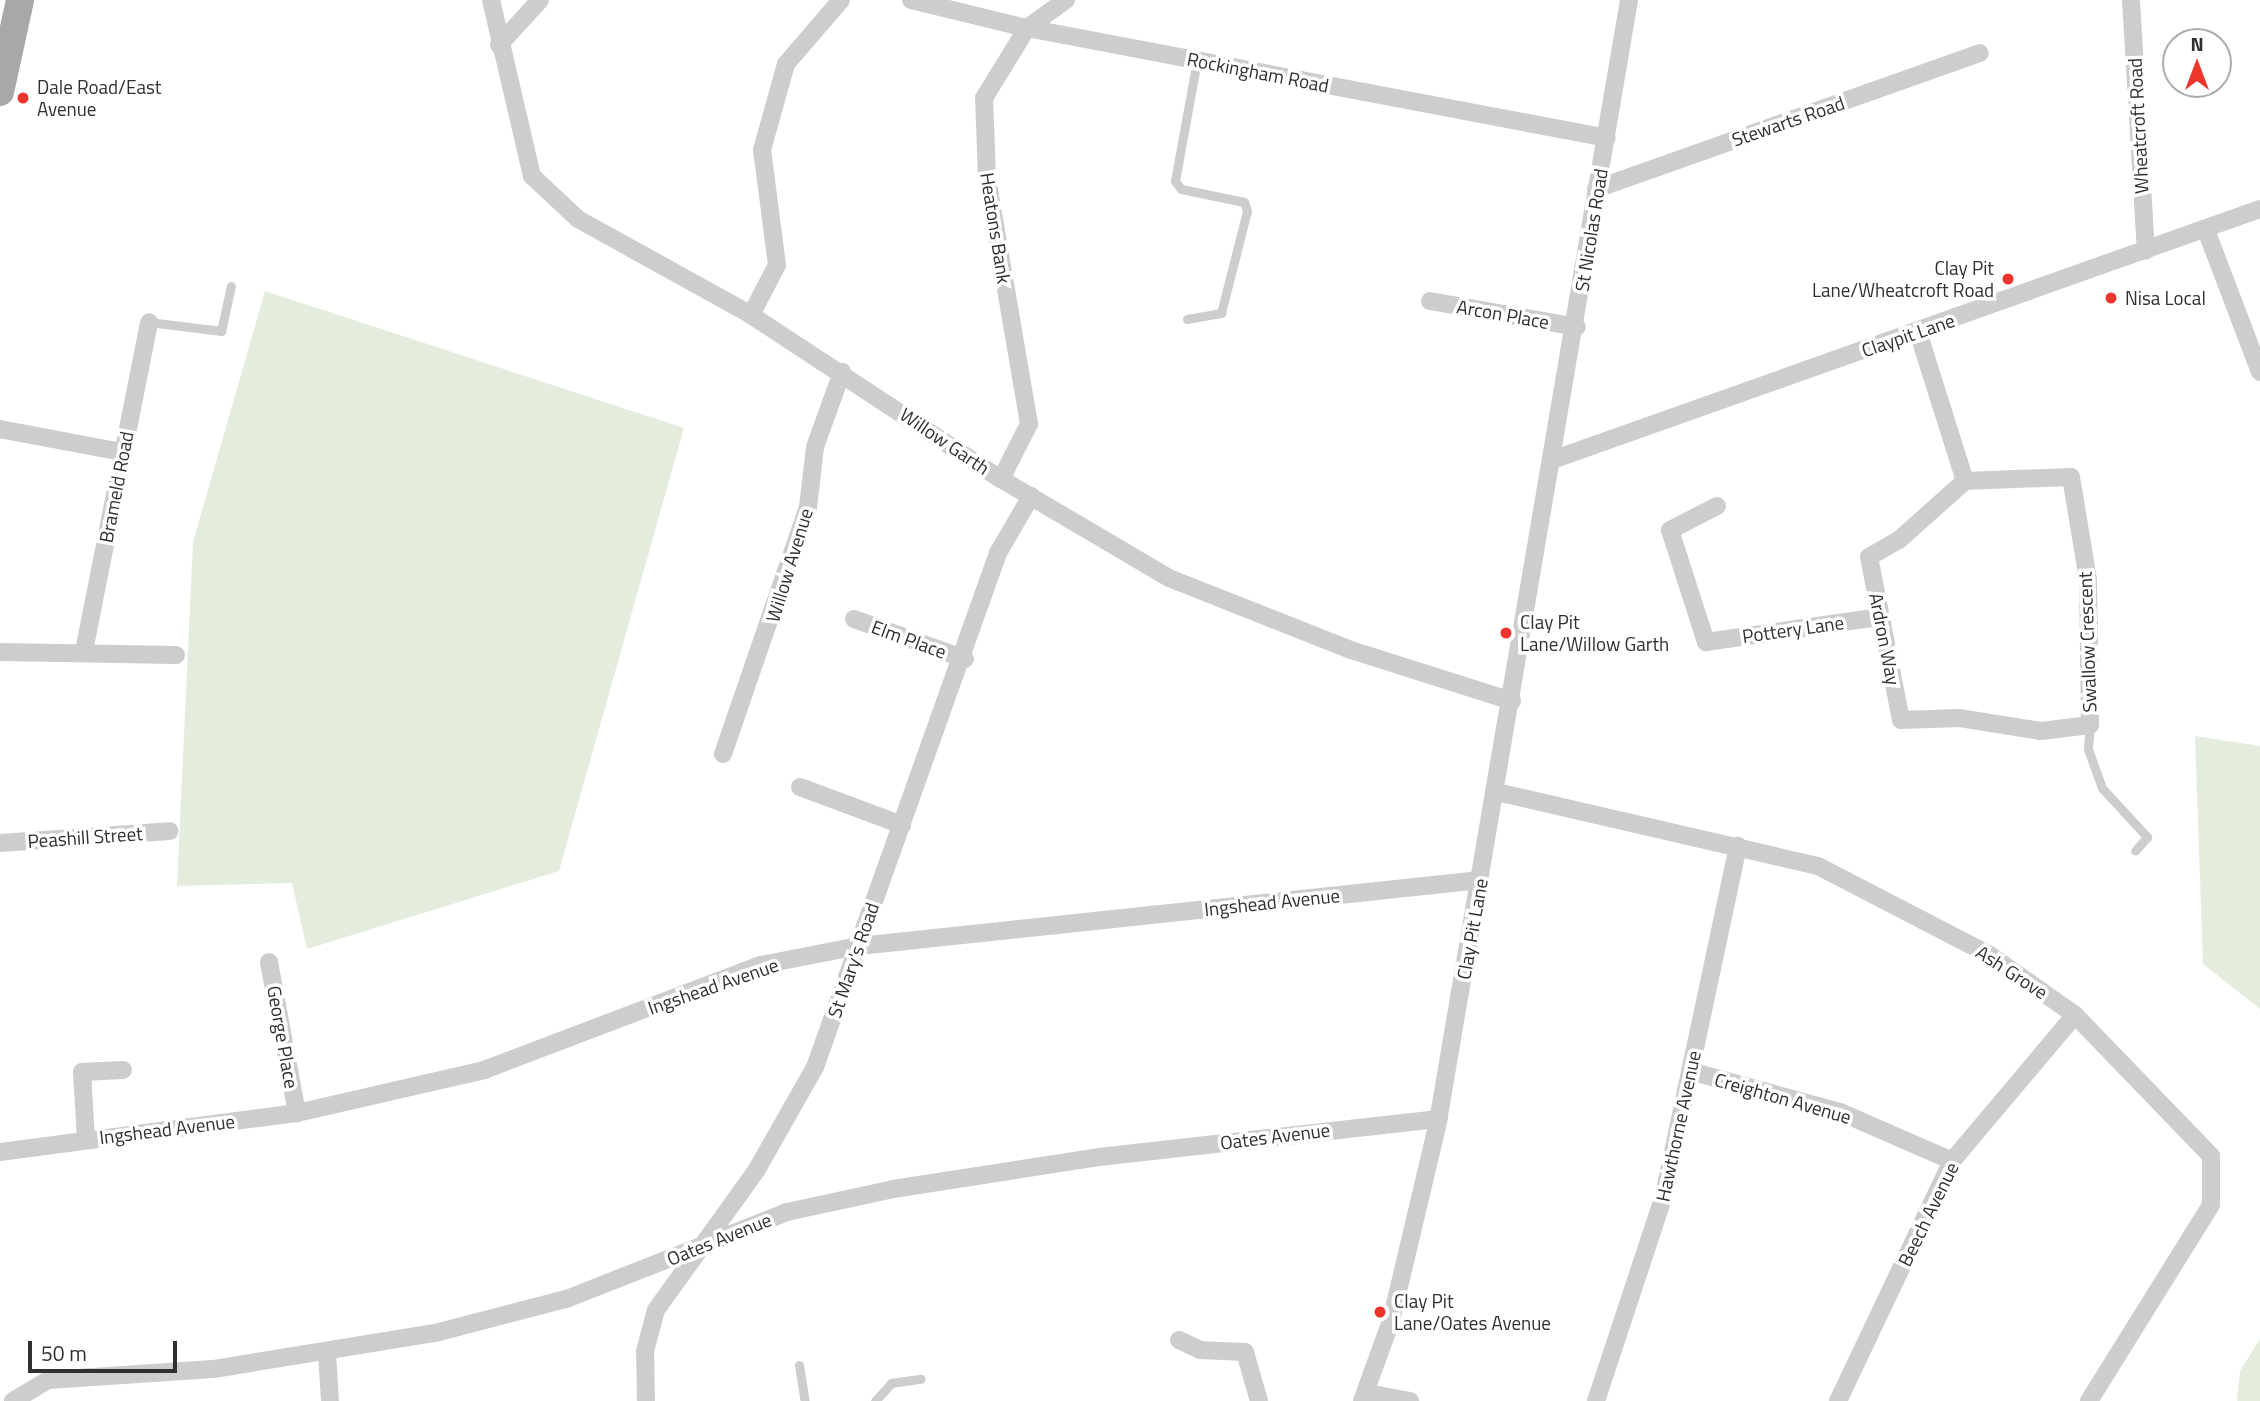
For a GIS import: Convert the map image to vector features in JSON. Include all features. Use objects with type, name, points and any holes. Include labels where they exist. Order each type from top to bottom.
[{"type":"main road","points":[[0,92],[20,0]]},
{"type":"street","name":"Willow Garth","points":[[491,0],[499,45],[533,176],[578,219],[751,315],[842,372],[1001,479],[1169,578],[1352,650],[1512,701]]},
{"type":"street","points":[[499,45],[540,0]]},
{"type":"street","points":[[751,315],[777,265],[762,150],[786,64],[841,0]]},
{"type":"street","name":"Rockingham Road","points":[[911,0],[1027,28],[1606,138]]},
{"type":"street","name":"Heatons Bank","points":[[1001,479],[1029,424],[986,178],[984,98],[1027,28],[1066,0]]},
{"type":"street","name":"St Nicolas Road","points":[[1555,459],[1596,189],[1629,0]]},
{"type":"street","name":"Wheatcroft Road","points":[[2131,0],[2146,251]]},
{"type":"street","name":"Stewarts Road","points":[[1596,189],[1980,53]]},
{"type":"street","name":"Claypit Lane","points":[[1555,459],[2260,209]]},
{"type":"street","points":[[2206,230],[2260,372]]},
{"type":"street","name":"Arcon Place","points":[[1430,301],[1577,327]]},
{"type":"street","name":"Brameld Road","points":[[84,651],[149,322]]},
{"type":"street","points":[[1918,331],[1965,481]]},
{"type":"street","name":"Willow Avenue","points":[[723,754],[808,507],[815,447],[842,372]]},
{"type":"street","points":[[0,429],[122,453]]},
{"type":"street","name":"Clay Pit Lane","points":[[1364,1397],[1391,1321],[1439,1119],[1555,459]]},
{"type":"street","name":"Swallow Crescent","points":[[1901,720],[1960,718],[2041,731],[2090,724],[2088,580],[2071,477],[1965,481]]},
{"type":"street","name":"Ardron Way","points":[[1901,720],[1869,557],[1899,540],[1965,481]]},
{"type":"street","name":"St Mary's Road","points":[[646,1401],[650,1329],[694,1250],[755,1171],[815,1067],[965,659],[998,553],[1031,496]]},
{"type":"street","name":"Pottery Lane","points":[[1717,506],[1670,530],[1706,642],[1880,617]]},
{"type":"street","name":"Elm Place","points":[[854,619],[965,659]]},
{"type":"street","points":[[0,652],[84,651],[176,655]]},
{"type":"street","points":[[800,787],[902,825]]},
{"type":"street","name":"Ash Grove","points":[[1497,792],[1818,866],[1990,955],[2075,1014],[2211,1156],[2211,1205],[2090,1401]]},
{"type":"street","name":"Peashill Street","points":[[0,843],[170,831]]},
{"type":"street","name":"Hawthorne Avenue","points":[[1595,1401],[1663,1199],[1738,846]]},
{"type":"street","name":"Ingshead Avenue","points":[[0,1152],[297,1113],[484,1070],[761,965],[859,946],[1481,880]]},
{"type":"street","name":"George Place","points":[[269,961],[297,1113]]},
{"type":"street","name":"Beech Avenue","points":[[1838,1401],[1952,1161],[2075,1014]]},
{"type":"street","points":[[86,1139],[82,1072],[123,1070]]},
{"type":"street","name":"Creighton Avenue","points":[[1690,1071],[1840,1112],[1952,1161]]},
{"type":"street","name":"Oates Avenue","points":[[13,1401],[48,1380],[141,1376],[327,1352],[435,1333],[569,1298],[787,1212],[893,1189],[1099,1157],[1439,1119]]},
{"type":"street","points":[[1179,1340],[1200,1350],[1245,1352],[1258,1401]]},
{"type":"street","points":[[327,1352],[330,1401]]},
{"type":"street","points":[[1364,1397],[1410,1401]]},
{"type":"lane","points":[[1188,319],[1221,313],[1227,302],[1247,211],[1244,202],[1181,189],[1175,181],[1197,60]]},
{"type":"lane","points":[[149,322],[221,331],[231,286]]},
{"type":"lane","points":[[2090,724],[2088,749],[2102,788],[2147,837],[2135,851]]},
{"type":"lane","points":[[799,1365],[805,1401]]},
{"type":"lane","points":[[875,1401],[891,1383],[922,1379]]},
{"type":"green space","points":[[265,291],[684,428],[559,871],[307,949],[292,883],[177,886],[193,542]]},
{"type":"green space","points":[[2195,736],[2260,746],[2260,1009],[2203,964]]},
{"type":"green space","points":[[2260,1339],[2260,1401],[2237,1401],[2240,1371]]},
{"type":"place","name":"Dale Road/East Avenue","points":[[23,98]]},
{"type":"place","name":"Clay Pit Lane/Wheatcroft Road","points":[[2008,279]]},
{"type":"place","name":"Nisa Local","points":[[2111,298]]},
{"type":"place","name":"Clay Pit Lane/Willow Garth","points":[[1506,633]]},
{"type":"place","name":"Clay Pit Lane/Oates Avenue","points":[[1380,1312]]}]
